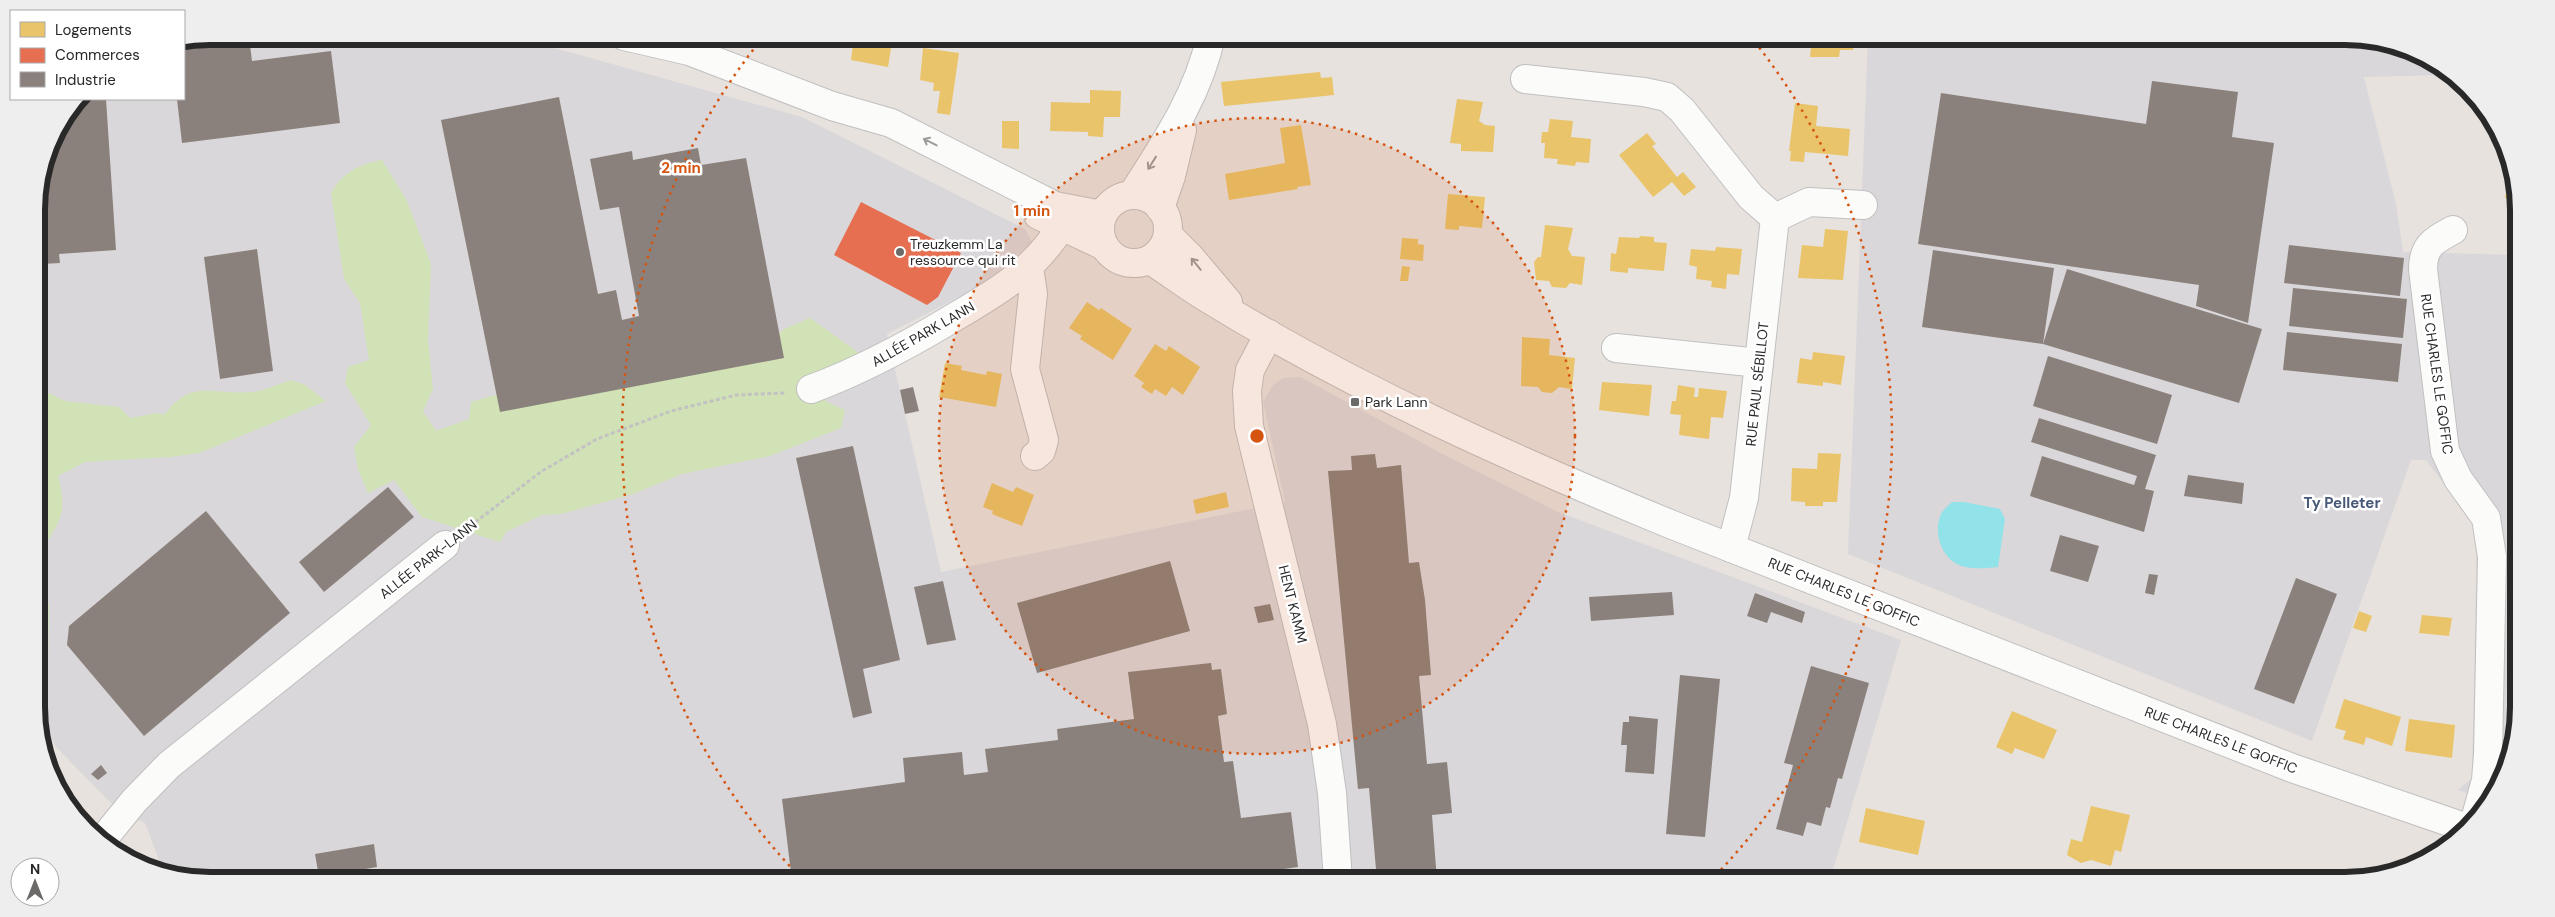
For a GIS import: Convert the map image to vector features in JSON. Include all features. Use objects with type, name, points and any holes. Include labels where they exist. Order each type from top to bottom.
[{"type":"street","points":[[670,45],[832,106],[891,123],[1055,206],[1080,213],[1102,216]]},
{"type":"street","points":[[1160,208],[1171,176],[1187,107],[1203,64],[1208,45]]},
{"type":"street","points":[[1526,79],[1644,92],[1667,97],[1682,110],[1751,197],[1775,218],[1809,202],[1863,205]]},
{"type":"street","points":[[832,106],[869,132],[1102,245],[1110,255],[1125,263],[1134,264],[1150,260],[1159,253],[1168,235],[1168,225],[1160,208],[1144,196],[1123,196],[1113,201],[1102,216],[1099,229],[1102,245]]},
{"type":"street","points":[[1132,195],[1187,107]]},
{"type":"street","name":"RUE PAUL SÉBILLOT","points":[[1731,548],[1744,498],[1775,218]]},
{"type":"street","name":"ALLÉE PARK LANN","points":[[811,389],[850,374],[902,348],[1008,285],[1042,255],[1061,226]]},
{"type":"street","name":"RUE CHARLES LE GOFFIC","points":[[2453,230],[2428,246],[2423,258],[2423,269],[2445,451],[2458,479],[2486,518],[2490,535],[2492,557],[2488,754],[2480,801]]},
{"type":"street","name":"RUE CHARLES LE GOFFIC","points":[[1168,235],[1190,256],[1238,315]]},
{"type":"street","name":"RUE CHARLES LE GOFFIC","points":[[1150,260],[1202,295],[1268,334],[1348,377],[1531,465],[1731,548],[2292,768],[2460,826]]},
{"type":"street","points":[[1029,267],[1033,294],[1025,369],[1044,440],[1041,451],[1035,456]]},
{"type":"street","name":"HENT KAMM","points":[[1268,334],[1250,370],[1247,391],[1249,426],[1322,724],[1334,810],[1338,872]]},
{"type":"street","points":[[1616,348],[1759,363]]},
{"type":"street","name":"ALLÉE PARK-LANN","points":[[106,835],[134,801],[168,766],[445,545]]},
{"type":"path","name":"ALLÉE PARK-LANN","points":[[445,545],[542,472],[597,439],[671,411],[736,395],[804,392],[811,389]]},
{"type":"shaded area","points":[[200,45],[541,45],[802,117],[1025,229],[1032,242],[997,273],[967,293],[887,334],[941,572],[1285,502],[1263,402],[1273,385],[1283,378],[1301,377],[1437,451],[1558,512],[1901,640],[1832,872],[189,871],[161,864],[145,823],[117,809],[56,747],[46,726],[45,717],[45,200],[48,178],[58,147],[67,128],[87,100],[185,100],[185,47]]},
{"type":"shaded area","points":[[1868,45],[2355,45],[2377,48],[2398,54],[2418,62],[2439,75],[2364,77],[2396,204],[2403,252],[2510,255],[2510,717],[2507,739],[2501,760],[2493,780],[2482,798],[2458,790],[2472,778],[2477,536],[2470,519],[2426,460],[2411,460],[2312,741],[1848,554]]},
{"type":"green space","points":[[382,160],[407,201],[431,264],[428,340],[433,389],[423,411],[436,431],[469,419],[471,402],[527,386],[766,347],[784,329],[810,318],[866,358],[833,375],[825,401],[845,410],[841,428],[770,456],[682,474],[633,494],[561,514],[542,515],[506,532],[500,542],[422,517],[394,480],[368,493],[358,469],[354,447],[371,425],[345,383],[348,367],[369,360],[360,303],[344,279],[331,193],[346,174],[352,170]]},
{"type":"green space","points":[[291,380],[305,385],[326,401],[199,453],[170,457],[85,462],[58,476],[62,503],[61,512],[59,520],[45,546],[45,391],[65,401],[119,407],[130,418],[158,413],[164,415],[184,396],[193,392],[254,392]]},
{"type":"green space","points":[[45,601],[49,604],[48,661],[45,674]]},
{"type":"water","points":[[1952,502],[1964,502],[2000,509],[2005,519],[1998,567],[1963,567],[1947,556],[1940,543],[1938,528],[1941,514]]},
{"type":"building: Logements","points":[[853,45],[892,45],[888,67],[851,60]]},
{"type":"building: Logements","points":[[1854,45],[1853,50],[1840,50],[1839,57],[1810,57],[1811,47],[1795,46]]},
{"type":"building: Logements","points":[[923,48],[959,53],[950,115],[937,113],[940,91],[933,91],[934,83],[920,80]]},
{"type":"building: Logements","points":[[1320,72],[1321,78],[1332,77],[1334,95],[1224,106],[1221,82]]},
{"type":"building: Logements","points":[[1090,90],[1121,91],[1120,117],[1104,117],[1103,137],[1088,136],[1088,132],[1050,131],[1051,102],[1090,103]]},
{"type":"building: Logements","points":[[1457,99],[1483,102],[1479,121],[1485,125],[1495,126],[1493,152],[1461,151],[1461,144],[1450,143]]},
{"type":"building: Logements","points":[[1795,103],[1818,106],[1816,126],[1850,129],[1848,156],[1805,152],[1804,162],[1790,161],[1791,151],[1789,151]]},
{"type":"building: Logements","points":[[1550,119],[1573,121],[1571,137],[1591,139],[1589,163],[1576,162],[1575,166],[1557,164],[1558,159],[1544,158],[1545,143],[1541,143],[1542,132],[1548,132]]},
{"type":"building: Logements","points":[[1002,121],[1019,121],[1019,149],[1002,148]]},
{"type":"building: Logements","points":[[1301,125],[1311,185],[1297,187],[1298,189],[1229,200],[1225,174],[1285,163],[1280,128]]},
{"type":"building: Logements","points":[[1647,133],[1656,144],[1652,146],[1677,177],[1683,172],[1696,187],[1684,196],[1672,182],[1653,197],[1619,155]]},
{"type":"building: Logements","points":[[2508,184],[2509,199],[2505,198]]},
{"type":"building: Logements","points":[[1448,194],[1485,197],[1482,228],[1459,226],[1459,230],[1445,229]]},
{"type":"building: Logements","points":[[1545,225],[1573,228],[1568,249],[1572,256],[1585,257],[1582,285],[1570,283],[1566,288],[1552,287],[1549,281],[1536,280],[1534,262],[1538,257],[1541,257]]},
{"type":"building: Logements","points":[[1825,229],[1848,231],[1843,280],[1798,278],[1802,245],[1823,247]]},
{"type":"building: Logements","points":[[1640,236],[1654,237],[1654,242],[1667,243],[1664,271],[1628,268],[1628,273],[1610,271],[1611,253],[1616,254],[1619,237],[1639,238]]},
{"type":"building: Logements","points":[[1402,238],[1418,239],[1418,244],[1424,245],[1423,261],[1400,259]]},
{"type":"building: Logements","points":[[1716,247],[1742,249],[1739,275],[1727,274],[1726,289],[1711,287],[1712,281],[1696,279],[1697,267],[1689,265],[1691,249],[1715,251]]},
{"type":"building: Logements","points":[[1402,266],[1410,267],[1408,281],[1400,281]]},
{"type":"building: Logements","points":[[1087,302],[1099,310],[1101,308],[1132,329],[1113,360],[1080,339],[1082,336],[1069,328]]},
{"type":"building: Logements","points":[[1522,337],[1550,339],[1549,355],[1575,358],[1572,389],[1559,387],[1552,393],[1542,392],[1538,387],[1521,386]]},
{"type":"building: Logements","points":[[1155,344],[1166,351],[1169,346],[1200,367],[1183,395],[1172,387],[1166,396],[1155,389],[1152,394],[1141,387],[1144,383],[1134,376]]},
{"type":"building: Logements","points":[[1813,352],[1845,356],[1841,385],[1823,382],[1823,386],[1797,383],[1800,358],[1812,360]]},
{"type":"building: Logements","points":[[945,363],[962,366],[961,370],[986,375],[987,371],[1002,374],[996,407],[939,397]]},
{"type":"building: Logements","points":[[1602,382],[1652,385],[1649,416],[1599,410]]},
{"type":"building: Logements","points":[[1678,385],[1695,388],[1694,397],[1698,397],[1699,388],[1727,391],[1723,418],[1711,417],[1709,439],[1679,435],[1681,415],[1670,414],[1672,401],[1676,401]]},
{"type":"building: Logements","points":[[1818,453],[1841,454],[1837,502],[1823,502],[1823,506],[1805,506],[1805,502],[1791,501],[1792,468],[1817,469]]},
{"type":"building: Logements","points":[[992,483],[1013,492],[1016,487],[1034,495],[1022,526],[992,514],[993,511],[983,507]]},
{"type":"building: Logements","points":[[1226,492],[1229,507],[1196,514],[1193,500]]},
{"type":"building: Logements","points":[[2359,611],[2372,616],[2366,632],[2353,628]]},
{"type":"building: Logements","points":[[2422,615],[2452,618],[2449,636],[2419,633]]},
{"type":"building: Logements","points":[[2344,699],[2401,717],[2392,746],[2366,737],[2364,745],[2343,739],[2346,731],[2335,728]]},
{"type":"building: Logements","points":[[2012,711],[2057,730],[2044,759],[2015,748],[2012,754],[1996,747]]},
{"type":"building: Logements","points":[[2409,719],[2455,725],[2452,758],[2405,751]]},
{"type":"building: Logements","points":[[2091,806],[2130,815],[2121,852],[2115,850],[2111,866],[2091,860],[2081,863],[2067,855],[2071,839],[2082,842]]},
{"type":"building: Logements","points":[[1866,808],[1925,821],[1918,855],[1859,842]]},
{"type":"building: Commerces","points":[[861,202],[961,253],[938,297],[927,305],[834,255]]},
{"type":"building: Industrie","points":[[200,45],[250,45],[252,61],[331,51],[340,123],[182,143],[177,100],[185,100],[185,47]]},
{"type":"building: Industrie","points":[[2152,81],[2238,92],[2232,137],[2274,143],[2248,323],[2196,306],[2199,285],[1918,244],[1941,93],[2146,124]]},
{"type":"building: Industrie","points":[[559,97],[598,294],[616,290],[622,320],[639,316],[619,207],[600,210],[590,159],[632,151],[633,160],[698,148],[701,165],[746,158],[784,358],[500,412],[441,120]]},
{"type":"building: Industrie","points":[[106,100],[116,250],[59,254],[60,263],[45,264],[45,200],[48,178],[58,147],[67,128],[86,101]]},
{"type":"building: Industrie","points":[[2289,245],[2404,258],[2400,296],[2284,283]]},
{"type":"building: Industrie","points":[[257,249],[273,371],[220,379],[204,257]]},
{"type":"building: Industrie","points":[[1933,250],[2054,268],[2043,344],[1922,327]]},
{"type":"building: Industrie","points":[[2067,269],[2262,329],[2239,403],[2043,344]]},
{"type":"building: Industrie","points":[[2293,288],[2407,299],[2403,338],[2289,326]]},
{"type":"building: Industrie","points":[[2287,332],[2402,344],[2398,382],[2283,370]]},
{"type":"building: Industrie","points":[[2048,356],[2172,395],[2157,444],[2033,406]]},
{"type":"building: Industrie","points":[[913,387],[919,411],[905,414],[900,390]]},
{"type":"building: Industrie","points":[[2039,418],[2156,455],[2145,489],[2154,491],[2144,532],[2030,496],[2042,456],[2134,485],[2137,476],[2031,442]]},
{"type":"building: Industrie","points":[[853,446],[900,660],[863,669],[872,713],[853,718],[796,458]]},
{"type":"building: Industrie","points":[[1375,454],[1377,468],[1401,465],[1409,563],[1419,562],[1425,600],[1431,675],[1419,676],[1427,764],[1447,762],[1452,813],[1432,815],[1436,872],[1376,872],[1369,788],[1358,789],[1328,471],[1352,470],[1351,456]]},
{"type":"building: Industrie","points":[[2188,475],[2244,483],[2242,504],[2184,496]]},
{"type":"building: Industrie","points":[[388,487],[414,517],[324,592],[299,562]]},
{"type":"building: Industrie","points":[[206,511],[290,613],[144,736],[67,645],[69,626]]},
{"type":"building: Industrie","points":[[2060,535],[2099,546],[2088,582],[2050,571]]},
{"type":"building: Industrie","points":[[1170,561],[1190,631],[1037,673],[1017,603]]},
{"type":"building: Industrie","points":[[2149,574],[2158,575],[2154,595],[2145,593]]},
{"type":"building: Industrie","points":[[2296,578],[2337,594],[2294,704],[2254,689]]},
{"type":"building: Industrie","points":[[943,581],[956,640],[927,645],[914,587]]},
{"type":"building: Industrie","points":[[1672,592],[1674,615],[1591,621],[1589,597]]},
{"type":"building: Industrie","points":[[1755,593],[1805,612],[1802,623],[1771,612],[1767,623],[1747,616]]},
{"type":"building: Industrie","points":[[1270,604],[1274,620],[1258,623],[1254,607]]},
{"type":"building: Industrie","points":[[1211,663],[1212,670],[1221,669],[1227,714],[1218,716],[1224,762],[1233,761],[1241,818],[1291,812],[1298,867],[1262,872],[791,872],[782,799],[905,782],[903,758],[962,752],[964,775],[988,772],[985,749],[1058,740],[1057,729],[1134,719],[1128,672]]},
{"type":"building: Industrie","points":[[1811,666],[1869,683],[1842,779],[1838,778],[1830,808],[1826,807],[1821,826],[1807,822],[1803,836],[1776,829],[1793,765],[1784,763]]},
{"type":"building: Industrie","points":[[1680,675],[1720,679],[1705,837],[1666,834]]},
{"type":"building: Industrie","points":[[1629,716],[1658,719],[1654,774],[1625,772],[1627,745],[1621,745],[1623,722],[1629,722]]},
{"type":"building: Industrie","points":[[101,765],[107,773],[98,780],[91,774]]},
{"type":"building: Industrie","points":[[374,844],[377,867],[348,872],[318,872],[315,854]]},
{"type":"place","name":"Treuzkemm La ressource qui rit","points":[[900,252]]},
{"type":"place","name":"Park Lann","points":[[1355,402]]},
{"type":"district","name":"Ty Pelleter","points":[[2342,503]]}]
